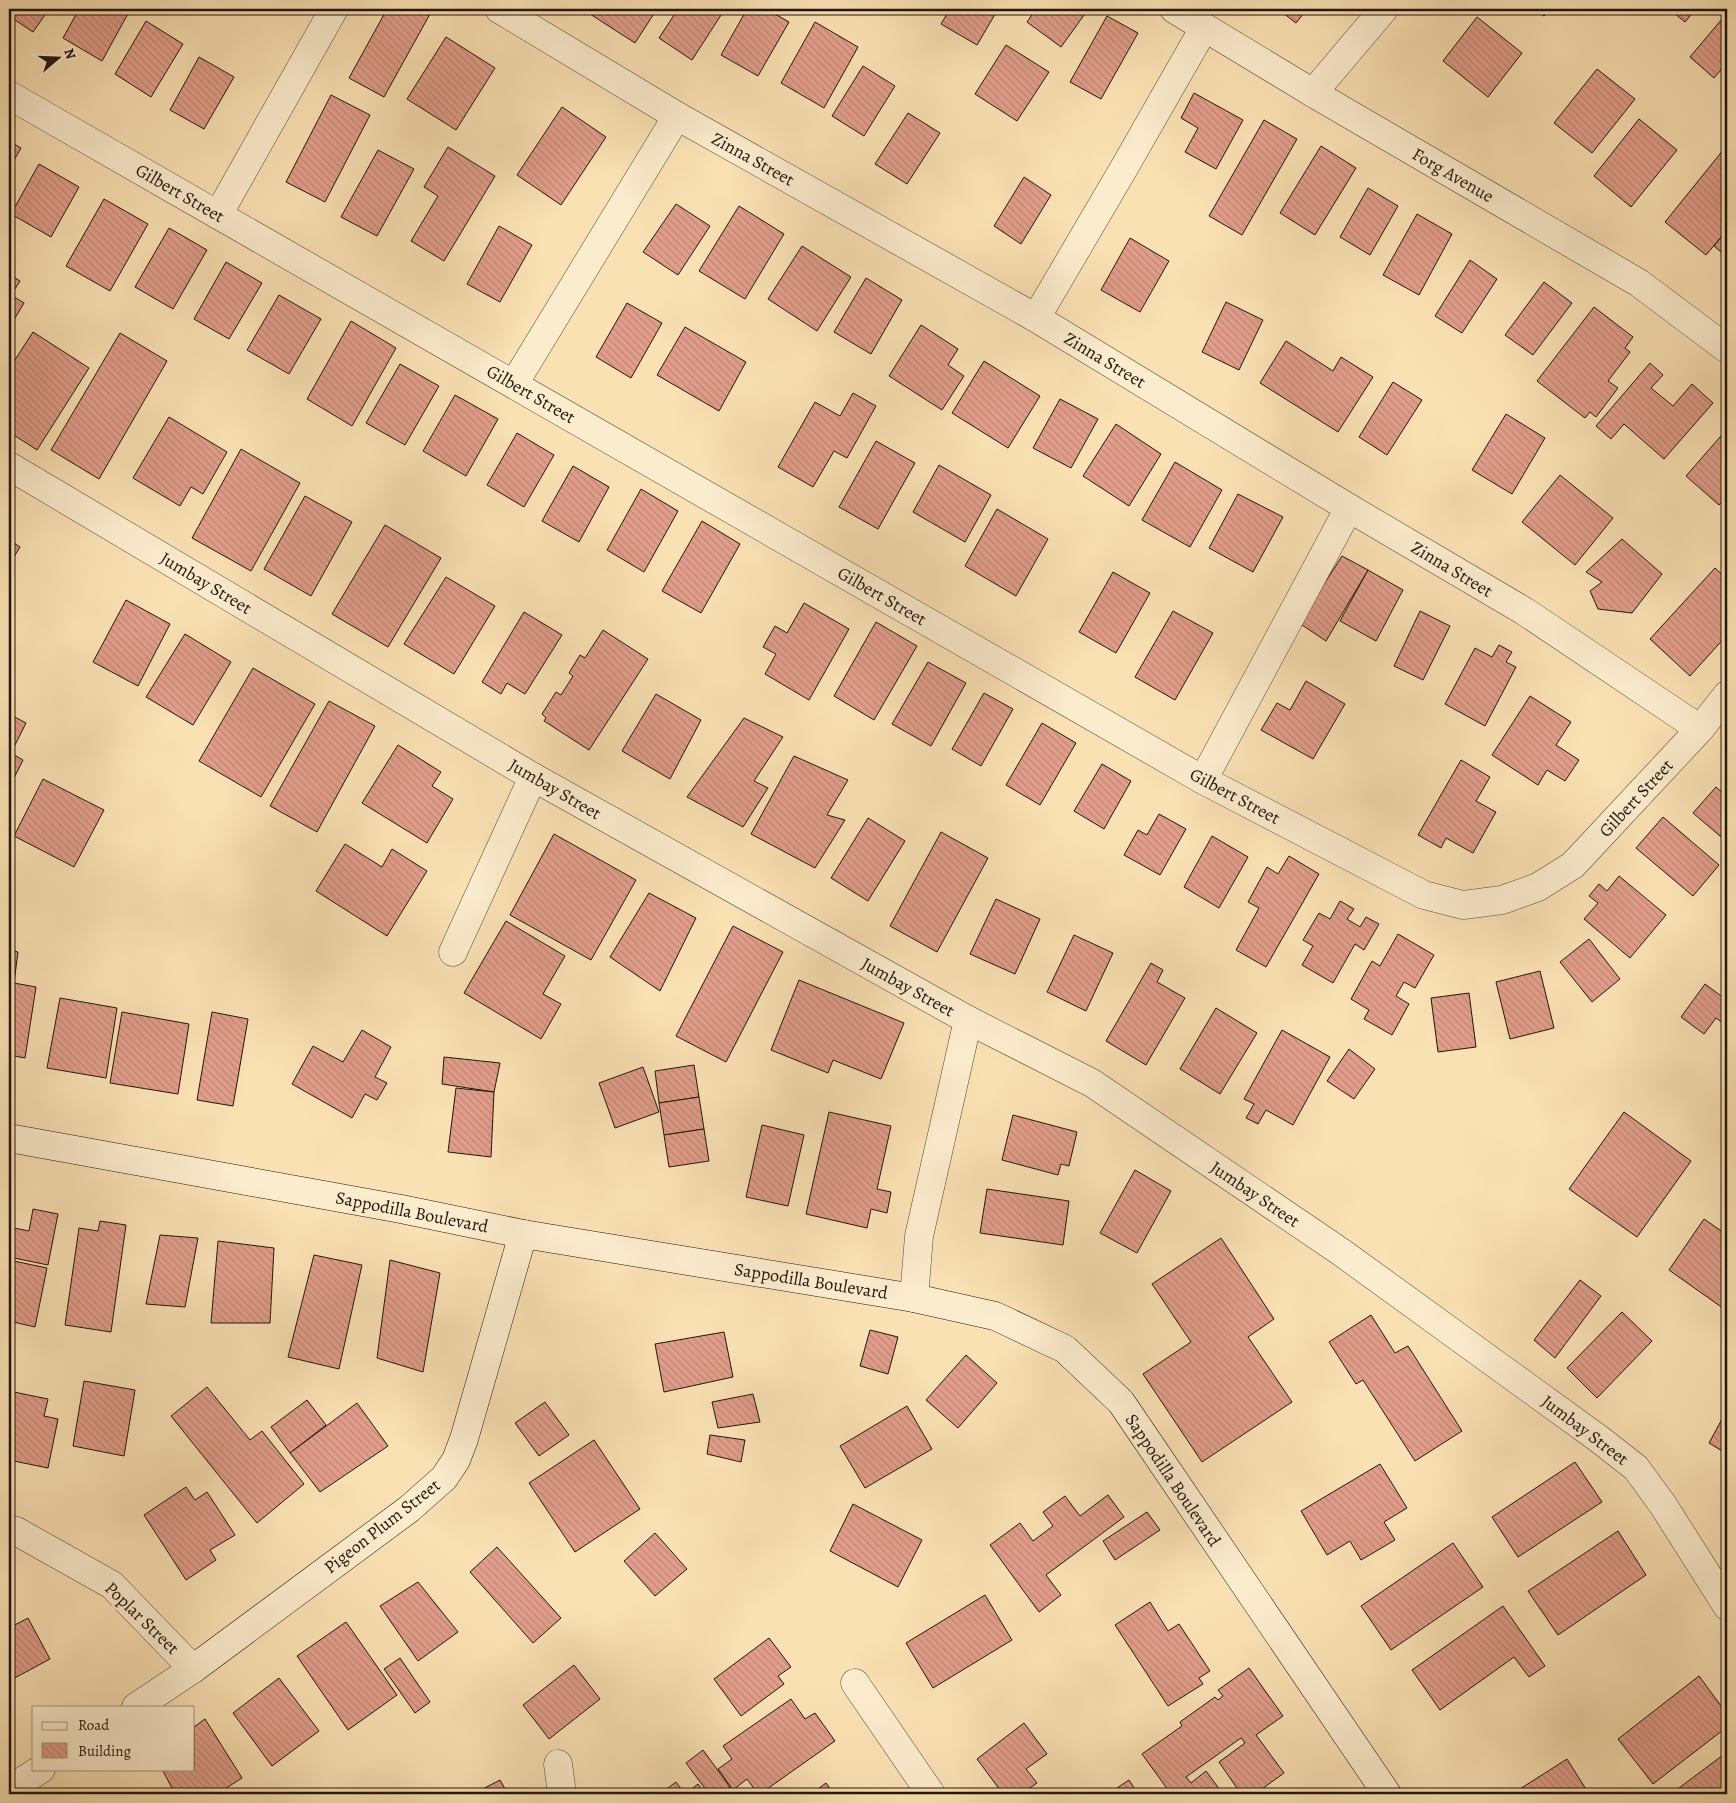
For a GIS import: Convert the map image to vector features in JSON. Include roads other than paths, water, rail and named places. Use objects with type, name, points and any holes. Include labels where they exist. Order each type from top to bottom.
[{"type":"street","points":[[218,215],[334,9]]},
{"type":"street","name":"Zinna Street","points":[[499,9],[676,116],[1036,318],[1349,508],[1524,611],[1700,729]]},
{"type":"street","name":"Forg Avenue","points":[[1174,9],[1639,284],[1727,349]]},
{"type":"street","points":[[1313,92],[1384,9]]},
{"type":"street","points":[[1036,318],[1204,28]]},
{"type":"street","name":"Gilbert Street","points":[[9,95],[1203,780],[1424,895],[1463,905],[1502,900],[1538,887],[1573,865],[1700,729],[1727,695]]},
{"type":"street","points":[[514,384],[676,116]]},
{"type":"street","name":"Jumbay Street","points":[[9,466],[533,777],[968,1020],[1092,1083],[1341,1252],[1599,1439],[1636,1468],[1663,1505],[1727,1606]]},
{"type":"street","points":[[1203,780],[1349,508]]},
{"type":"street","points":[[453,952],[533,777]]},
{"type":"street","points":[[914,1298],[919,1236],[968,1020]]},
{"type":"street","name":"Sappodilla Boulevard","points":[[9,1138],[400,1209],[523,1234],[914,1298],[995,1316],[1065,1349],[1120,1402],[1387,1794]]},
{"type":"street","name":"Pigeon Plum Street","points":[[138,1706],[193,1669],[409,1510],[444,1478],[456,1460],[464,1439],[523,1234]]},
{"type":"street","name":"Poplar Street","points":[[9,1530],[16,1531],[112,1585],[193,1669]]},
{"type":"street","points":[[855,1683],[931,1794]]},
{"type":"street","points":[[558,1764],[562,1794]]},
{"type":"street","points":[[9,1790],[39,1770]]}]
